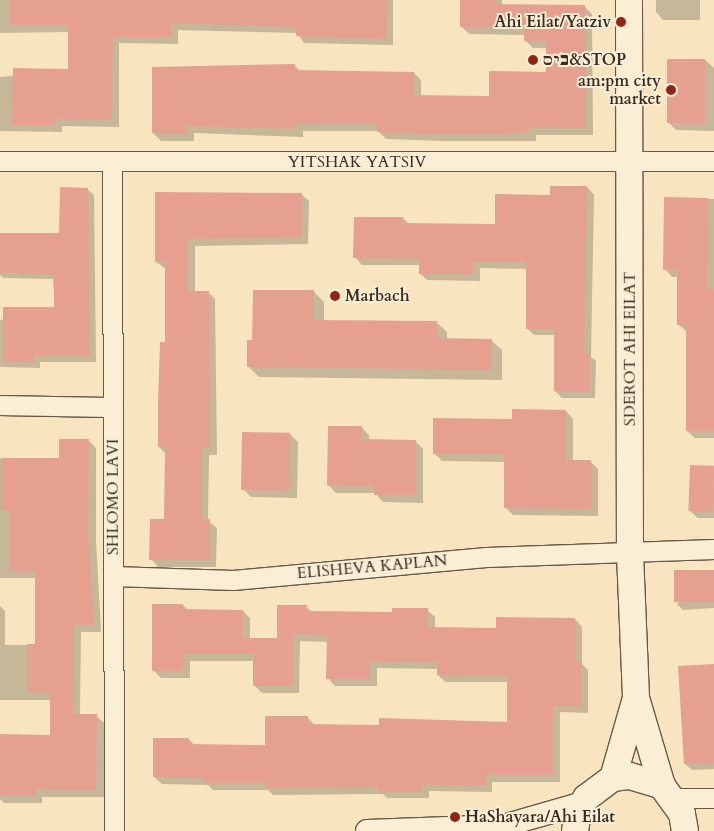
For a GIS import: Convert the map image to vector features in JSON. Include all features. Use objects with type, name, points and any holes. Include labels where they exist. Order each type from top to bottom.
[{"type":"main road","name":"SDEROT AHI EILAT","points":[[629,0],[630,554],[636,698],[668,792],[682,814],[685,831]]},
{"type":"main road","name":"SDEROT AHI EILAT","points":[[614,778],[636,698]]},
{"type":"main road","points":[[575,831],[583,803],[598,786],[614,778],[639,777],[668,792]]},
{"type":"street","name":"YITSHAK YATSIV","points":[[0,160],[112,163],[714,161]]},
{"type":"street","name":"SHLOMO LAVI","points":[[112,163],[114,831]]},
{"type":"street","points":[[0,405],[113,407]]},
{"type":"street","name":"ELISHEVA KAPLAN","points":[[113,576],[233,580],[486,557],[630,554],[714,549]]},
{"type":"street","points":[[668,792],[714,798]]},
{"type":"street","points":[[368,831],[512,829],[583,803]]},
{"type":"building","points":[[10,0],[387,0],[386,39],[296,36],[296,27],[171,23],[171,37],[113,37],[112,120],[55,119],[55,125],[12,125],[13,68],[68,69],[68,25],[10,25]]},
{"type":"building","points":[[460,0],[495,0],[495,4],[585,5],[586,128],[529,127],[529,133],[435,134],[377,132],[377,124],[295,123],[295,129],[187,126],[187,134],[152,133],[152,67],[295,64],[295,70],[414,72],[414,95],[489,96],[489,71],[546,72],[546,41],[524,41],[524,27],[460,27]]},
{"type":"building","points":[[667,59],[705,59],[705,123],[667,123]]},
{"type":"building","points":[[550,186],[587,186],[584,353],[589,353],[589,392],[554,391],[554,329],[526,329],[526,262],[473,262],[473,274],[419,274],[419,259],[353,258],[354,217],[403,217],[403,223],[495,224],[495,194],[550,195]]},
{"type":"building","points":[[60,187],[88,188],[90,356],[34,356],[34,362],[3,362],[3,307],[54,307],[54,274],[0,273],[0,233],[59,233]]},
{"type":"building","points":[[155,192],[302,193],[302,237],[188,239],[188,291],[209,291],[210,448],[202,448],[202,519],[210,519],[210,560],[149,560],[150,519],[164,519],[165,447],[158,447],[158,402],[160,342],[165,342],[165,262],[155,262]]},
{"type":"building","points":[[664,197],[708,198],[707,289],[714,289],[714,431],[686,431],[686,325],[677,325],[677,270],[663,270]]},
{"type":"building","points":[[253,290],[314,290],[314,320],[437,321],[437,338],[492,339],[492,370],[247,367],[247,340],[252,340]]},
{"type":"building","points":[[512,409],[566,410],[566,460],[591,460],[591,509],[504,508],[504,454],[433,454],[433,418],[512,419]]},
{"type":"building","points":[[328,426],[362,426],[362,439],[416,440],[416,495],[374,495],[374,486],[327,485]]},
{"type":"building","points":[[242,432],[290,433],[289,491],[241,490]]},
{"type":"building","points":[[59,439],[89,439],[88,531],[94,625],[74,625],[73,714],[97,714],[96,790],[35,789],[35,796],[0,796],[0,734],[50,735],[50,693],[27,692],[27,644],[35,644],[35,571],[10,571],[10,510],[1,510],[1,458],[59,458]]},
{"type":"building","points":[[690,465],[714,466],[712,512],[688,511]]},
{"type":"building","points":[[674,570],[714,570],[714,602],[674,602]]},
{"type":"building","points":[[152,604],[183,604],[183,609],[243,610],[243,638],[277,638],[277,605],[307,605],[307,611],[392,612],[392,608],[428,608],[428,627],[496,628],[496,617],[575,618],[575,662],[581,662],[581,706],[553,706],[553,775],[486,775],[485,785],[422,785],[422,792],[378,791],[378,787],[265,788],[265,783],[204,783],[204,778],[153,777],[153,738],[189,738],[189,744],[265,745],[265,716],[308,716],[308,724],[379,725],[379,718],[507,722],[507,676],[437,675],[437,662],[370,661],[370,679],[326,679],[327,635],[293,634],[293,686],[253,686],[253,654],[183,654],[183,671],[152,671]]},
{"type":"building","points":[[714,664],[714,763],[684,764],[678,666]]},
{"type":"place","name":"Ahi Eilat/Yatziv","points":[[621,22]]},
{"type":"place","name":"ביס&STOP","points":[[533,60]]},
{"type":"place","name":"am:pm city market","points":[[671,90]]},
{"type":"place","name":"Marbach","points":[[335,296]]},
{"type":"place","name":"HaShayara/Ahi Eilat","points":[[455,817]]}]
